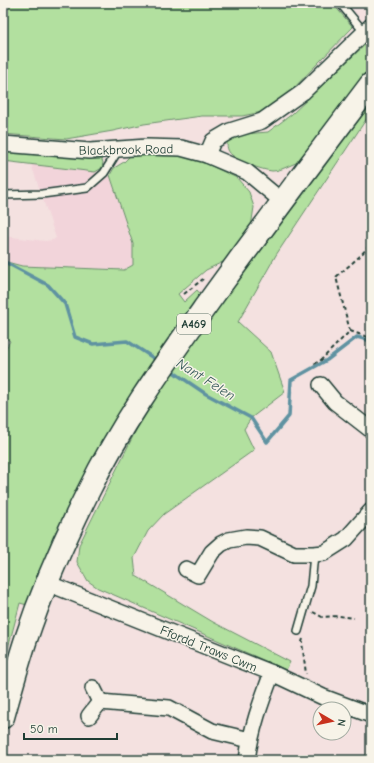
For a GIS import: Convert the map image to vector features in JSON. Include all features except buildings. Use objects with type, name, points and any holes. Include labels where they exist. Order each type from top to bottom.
[{"type":"main road","name":"A469","points":[[3,717],[26,641],[47,583],[88,491],[111,448],[137,406],[179,344],[371,84]]},
{"type":"street","points":[[207,155],[213,141],[230,131],[262,121],[303,92],[368,29]]},
{"type":"street","name":"Blackbrook Road","points":[[3,144],[90,151],[147,147],[181,148],[207,155],[247,172],[283,202]]},
{"type":"street","points":[[321,386],[334,402],[371,430]]},
{"type":"street","points":[[186,569],[198,575],[212,552],[221,544],[229,540],[246,537],[260,538],[294,554],[324,553],[346,539],[370,515]]},
{"type":"street","name":"Ffordd Traws Cwm","points":[[47,583],[272,673],[324,697],[371,715]]},
{"type":"street","points":[[247,760],[256,716],[272,673]]},
{"type":"street","points":[[93,688],[100,702]]},
{"type":"street","points":[[100,702],[169,708],[212,731],[250,740]]},
{"type":"street","points":[[89,716],[100,702]]},
{"type":"lane","points":[[340,3],[368,29]]},
{"type":"lane","points":[[3,195],[42,194],[87,188],[104,173],[119,149]]},
{"type":"lane","points":[[298,631],[311,586],[314,554]]},
{"type":"path","points":[[350,331],[336,277],[359,257],[371,244]]},
{"type":"path","points":[[350,331],[371,338]]},
{"type":"path","points":[[314,364],[320,361],[350,331]]},
{"type":"path","points":[[313,612],[322,617],[339,616],[354,618]]},
{"type":"shaded area","points":[[31,164],[110,175],[133,244],[133,265],[124,270],[22,266],[3,261],[3,236],[45,241],[56,238]]},
{"type":"green space","points":[[3,3],[332,3],[353,27],[291,91],[262,112],[242,116],[202,116],[144,124],[66,139],[3,134]]},
{"type":"green space","points":[[371,39],[371,68],[296,163],[272,171],[245,163],[235,158],[229,152],[227,141],[233,135],[268,132],[292,114]]},
{"type":"green space","points":[[371,104],[371,112],[276,255],[238,322],[271,352],[285,392],[251,418],[244,429],[254,450],[164,514],[148,531],[134,558],[136,576],[213,622],[290,662],[286,670],[98,588],[88,581],[77,562],[79,545],[143,416],[198,335]]},
{"type":"green space","points":[[3,149],[101,159],[103,162],[102,168],[95,172],[3,161]]},
{"type":"green space","points":[[174,154],[199,160],[237,178],[249,192],[254,207],[251,227],[229,259],[206,270],[178,294],[184,302],[197,290],[203,297],[100,450],[53,537],[27,605],[20,603],[3,667],[3,354],[10,341],[3,336],[3,261],[22,266],[124,270],[133,265],[133,244],[110,175],[114,168],[124,162],[131,155]]},
{"type":"waterway","name":"Nant Felen","points":[[3,261],[48,285],[65,304],[75,337],[93,344],[127,341],[158,361]]},
{"type":"waterway","name":"Nant Felen","points":[[169,369],[206,394],[251,418],[267,442],[289,416],[291,380],[327,360],[357,337],[371,341]]}]
